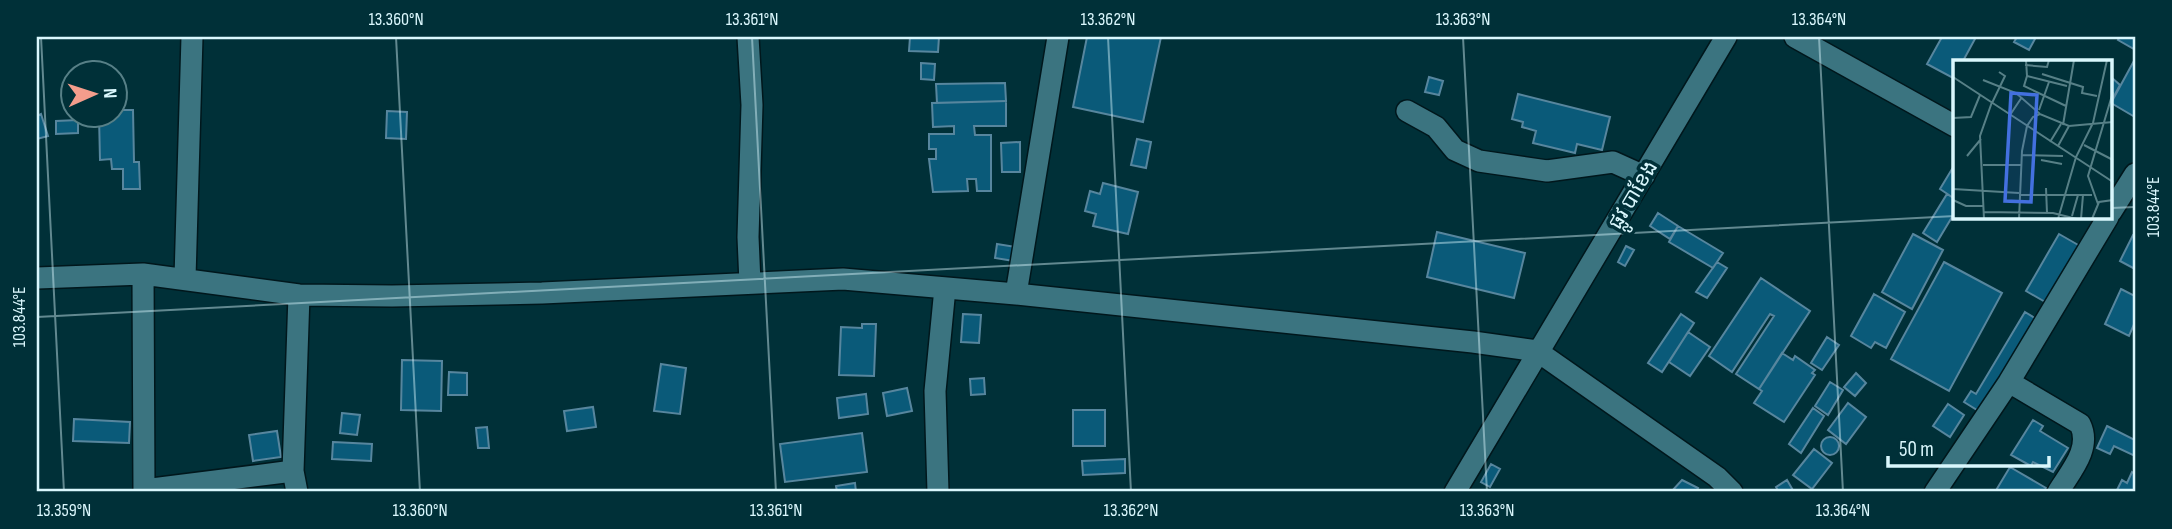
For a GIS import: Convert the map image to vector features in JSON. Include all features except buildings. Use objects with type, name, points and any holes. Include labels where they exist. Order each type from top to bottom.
[{"type":"street","points":[[185,278],[192,37]]},
{"type":"street","points":[[748,37],[752,105],[748,237],[750,283]]},
{"type":"street","points":[[1016,294],[1058,37]]},
{"type":"street","name":"ផ្លូវ បាខែង","points":[[1455,492],[1726,37]]},
{"type":"street","points":[[1796,37],[1953,125]]},
{"type":"street","points":[[1407,111],[1436,127],[1455,150],[1479,161],[1547,171],[1613,162],[1644,176]]},
{"type":"street","points":[[2112,208],[2135,174]]},
{"type":"street","points":[[1935,492],[2009,383],[2105,219]]},
{"type":"street","points":[[143,274],[144,491],[293,471]]},
{"type":"street","points":[[37,278],[143,274],[299,295],[542,293],[843,279],[1016,294],[1537,352],[1707,469],[1732,492]]},
{"type":"street","points":[[938,492],[935,391],[945,288]]},
{"type":"street","points":[[297,492],[293,471],[299,295]]},
{"type":"street","points":[[2009,383],[2080,424],[2086,436],[2084,449],[2059,492]]}]
